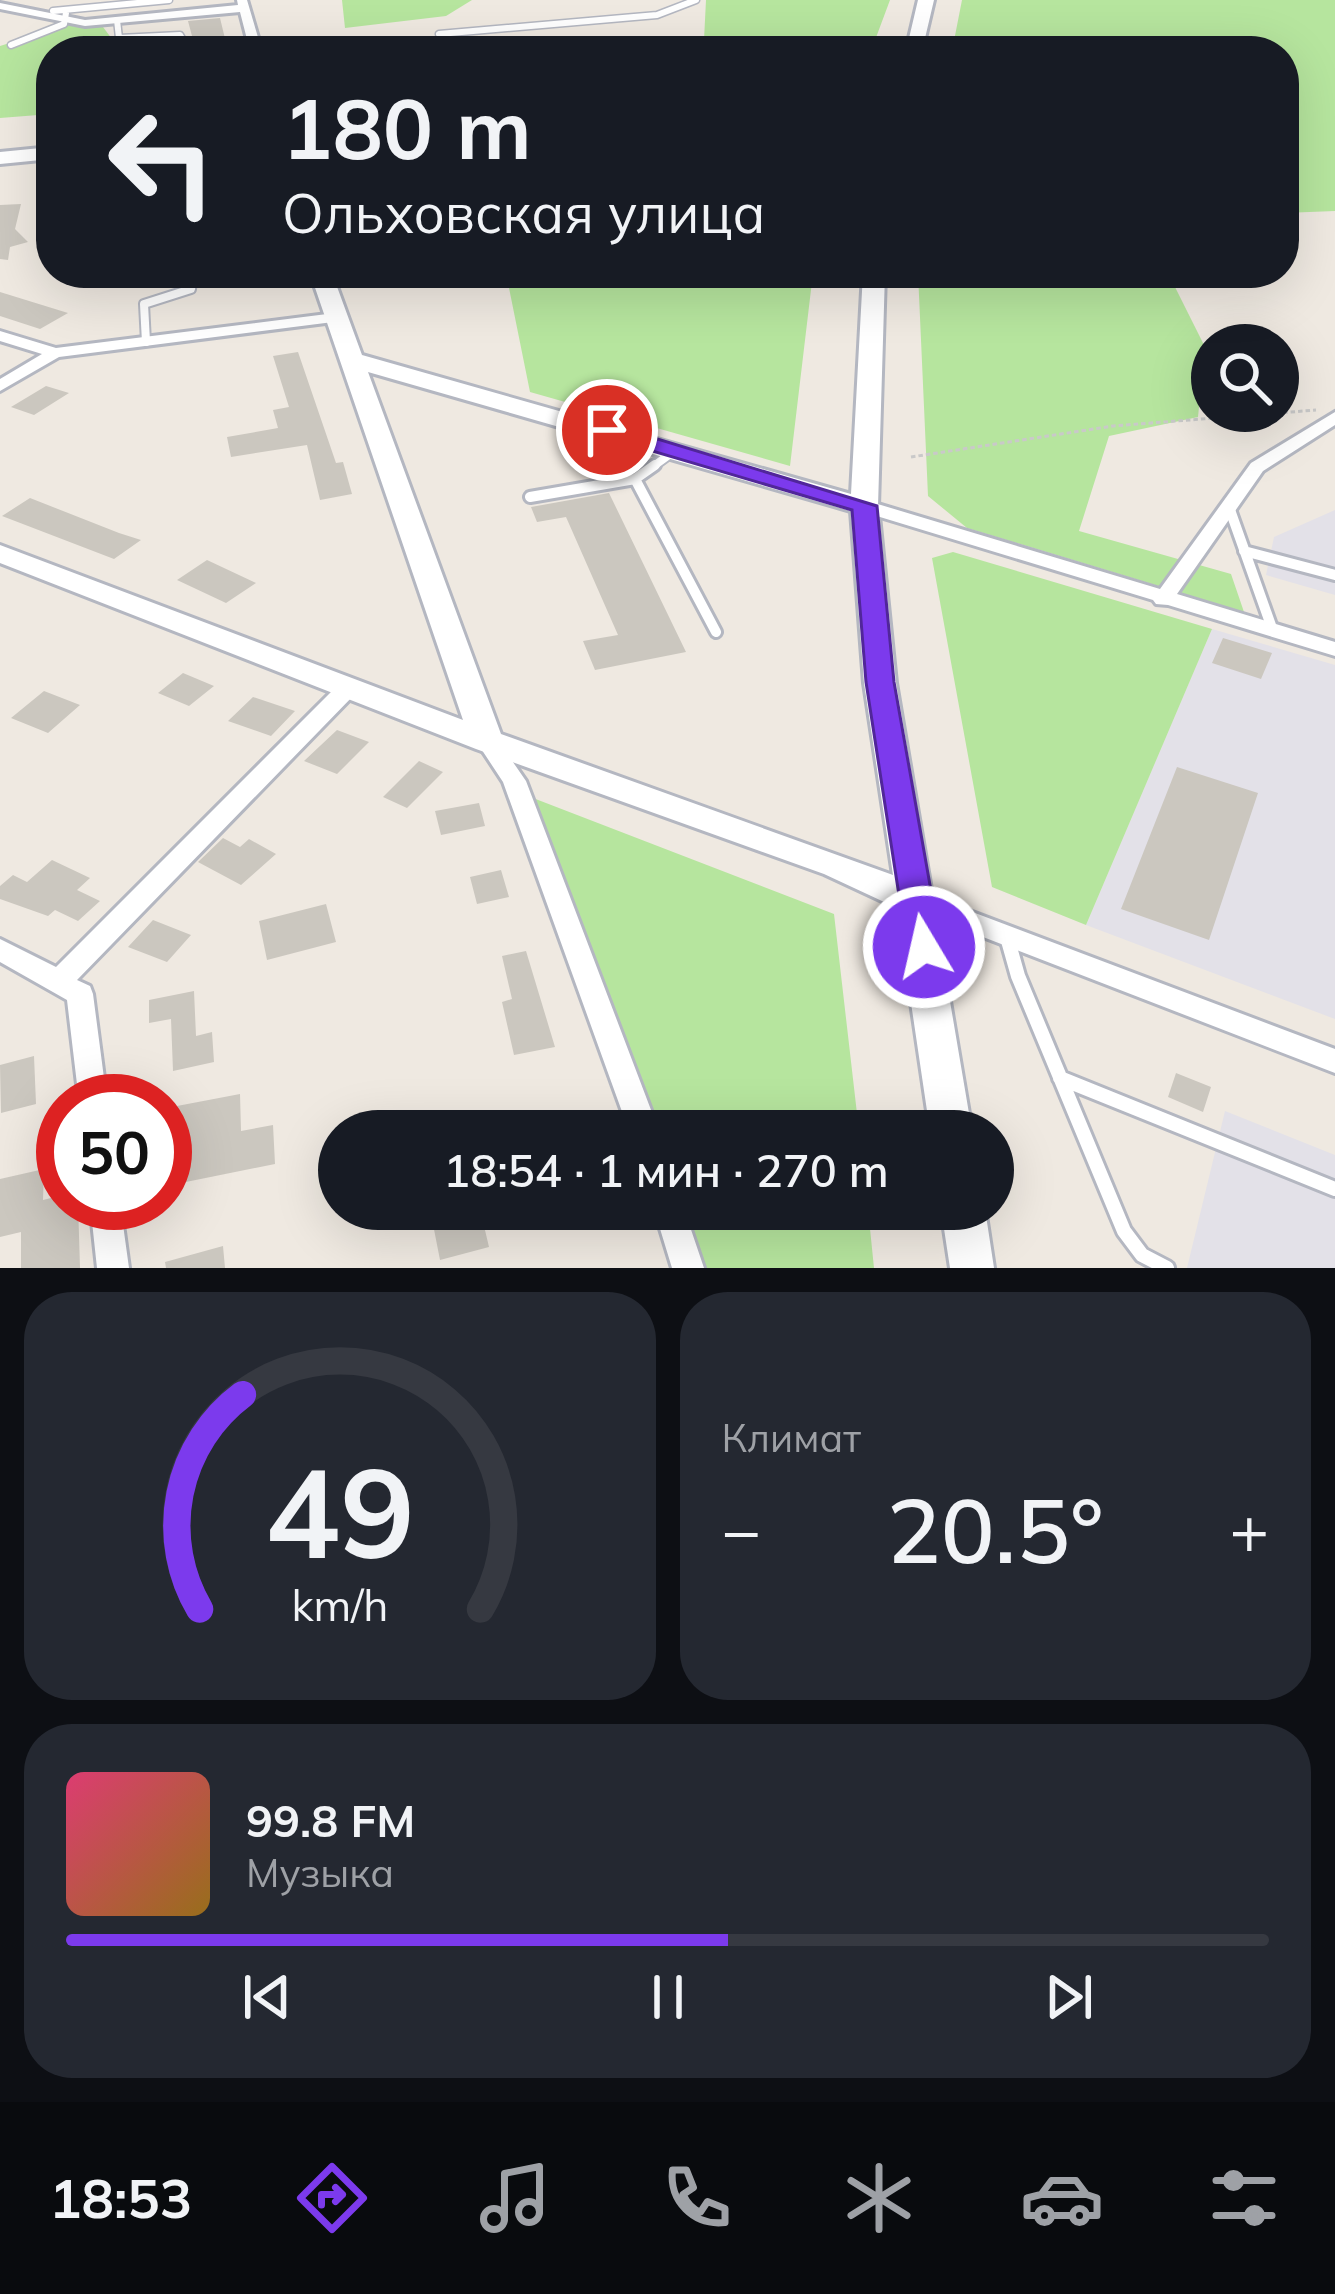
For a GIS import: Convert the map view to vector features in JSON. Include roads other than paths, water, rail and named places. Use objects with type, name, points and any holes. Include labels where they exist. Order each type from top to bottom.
[{"type":"street","points":[[918,36],[926,0]]},
{"type":"street","points":[[0,2],[121,19],[243,4],[252,36]]},
{"type":"street","points":[[0,158],[36,154]]},
{"type":"street","points":[[326,288],[487,741],[514,782],[636,1110]]},
{"type":"street","points":[[873,288],[864,506],[880,682],[948,1110]]},
{"type":"street","points":[[0,336],[55,353],[335,318]]},
{"type":"street","points":[[0,386],[55,353]]},
{"type":"street","points":[[350,359],[675,450],[1335,649]]},
{"type":"street","points":[[1163,600],[1257,467],[1335,413]]},
{"type":"street","points":[[0,553],[346,689],[837,865],[917,901],[1335,1060]]},
{"type":"street","points":[[60,980],[346,689]]},
{"type":"street","points":[[0,949],[80,994],[90,1074]]},
{"type":"street","points":[[108,1230],[113,1268]]},
{"type":"street","points":[[676,1230],[688,1268]]},
{"type":"street","points":[[966,1230],[972,1268]]},
{"type":"lane","points":[[11,45],[66,14],[170,0]]},
{"type":"lane","points":[[440,36],[658,15],[696,0]]},
{"type":"lane","points":[[119,36],[123,4]]},
{"type":"lane","points":[[53,11],[66,14]]},
{"type":"lane","points":[[146,342],[144,304],[191,288]]},
{"type":"lane","points":[[530,497],[635,479],[675,450]]},
{"type":"lane","points":[[635,479],[716,632]]},
{"type":"lane","points":[[1229,507],[1273,631]]},
{"type":"lane","points":[[1244,551],[1335,575]]},
{"type":"lane","points":[[1006,934],[1018,976],[1131,1243],[1167,1268]]},
{"type":"lane","points":[[1060,1078],[1335,1189]]}]
